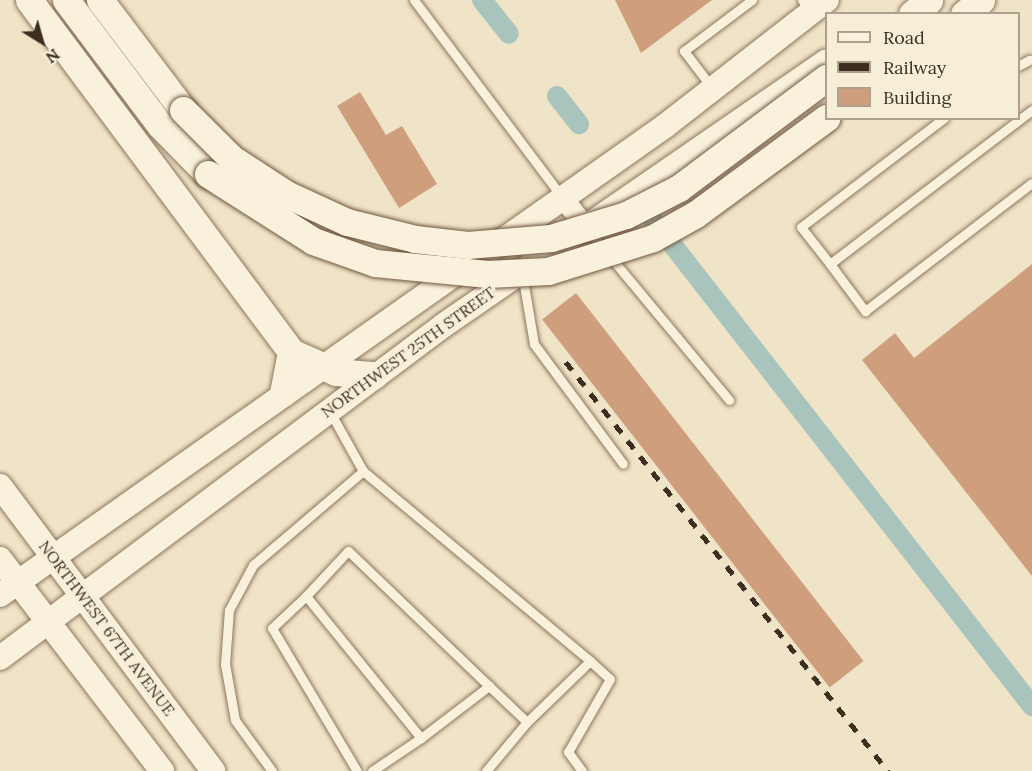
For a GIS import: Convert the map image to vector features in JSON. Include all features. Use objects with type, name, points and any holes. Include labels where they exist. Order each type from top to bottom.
[{"type":"main road","points":[[29,0],[291,352],[320,367],[374,375]]},
{"type":"main road","points":[[66,0],[151,114],[208,174],[314,241],[375,263],[487,274],[548,271],[653,238],[696,214],[825,119]]},
{"type":"main road","points":[[100,0],[183,110],[231,158],[286,194],[347,222],[415,239],[468,245],[551,238],[626,215],[680,188],[825,79]]},
{"type":"main road","points":[[914,12],[929,0]]},
{"type":"main road","points":[[966,12],[981,0]]},
{"type":"main road","points":[[283,393],[291,352]]},
{"type":"street","points":[[897,12],[914,0]]},
{"type":"street","points":[[9,588],[55,558],[283,393],[563,198],[713,89],[813,4]]},
{"type":"street","name":"NORTHWEST 25TH STREET","points":[[0,658],[374,375],[585,226],[825,62]]},
{"type":"street","points":[[563,198],[585,226]]},
{"type":"street","name":"NORTHWEST 67TH AVENUE","points":[[0,486],[213,771]]},
{"type":"street","points":[[0,559],[9,588],[46,624],[162,771]]},
{"type":"lane","points":[[414,0],[563,198]]},
{"type":"lane","points":[[713,89],[684,51],[752,0]]},
{"type":"lane","points":[[1020,119],[1032,110]]},
{"type":"lane","points":[[941,120],[801,227],[865,311],[1032,183]]},
{"type":"lane","points":[[830,264],[1019,120]]},
{"type":"lane","points":[[585,226],[729,400]]},
{"type":"lane","points":[[521,271],[534,344],[623,464]]},
{"type":"lane","points":[[328,410],[363,471],[610,679],[567,752],[582,771]]},
{"type":"lane","points":[[272,771],[235,720],[225,664],[229,610],[253,565],[363,471]]},
{"type":"lane","points":[[357,771],[272,628],[348,551],[527,722]]},
{"type":"lane","points":[[306,596],[421,738]]},
{"type":"lane","points":[[486,771],[527,722],[590,661]]},
{"type":"lane","points":[[372,771],[421,738],[489,686]]},
{"type":"building","points":[[615,0],[712,0],[641,53]]},
{"type":"building","points":[[360,92],[386,135],[402,126],[437,184],[399,208],[337,106]]},
{"type":"building","points":[[1032,264],[1032,576],[862,360],[895,333],[914,358]]},
{"type":"building","points":[[576,293],[864,661],[830,687],[542,319]]},
{"type":"waterway","points":[[482,0],[509,34]]},
{"type":"waterway","points":[[557,96],[579,124]]},
{"type":"waterway","points":[[643,207],[1032,706]]},
{"type":"railway","points":[[566,362],[888,771]]}]
